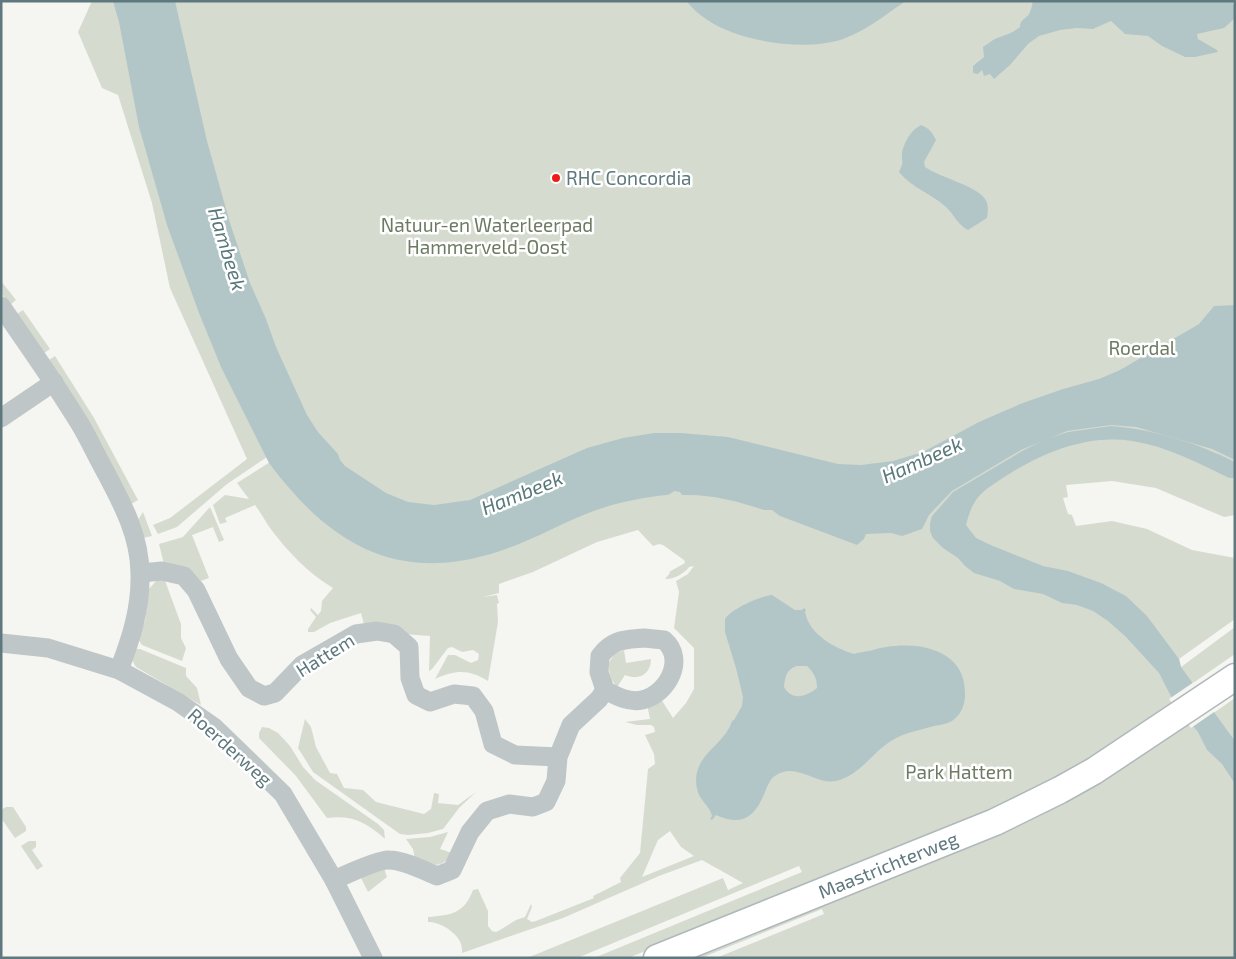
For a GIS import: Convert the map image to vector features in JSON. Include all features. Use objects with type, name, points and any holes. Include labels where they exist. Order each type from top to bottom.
[{"type":"main road","name":"Maastrichterweg","points":[[657,958],[995,822],[1060,790],[1121,754],[1235,677]]},
{"type":"street","points":[[1,306],[54,382],[81,425],[126,511],[137,545],[140,573],[139,604],[129,642],[118,670]]},
{"type":"street","points":[[1,418],[54,382]]},
{"type":"street","name":"Hattem","points":[[140,573],[162,571],[184,576],[196,590],[229,659],[249,688],[264,696],[275,693],[302,665],[356,634],[377,631],[394,634],[409,647],[410,678],[416,696],[430,702],[454,694],[473,696],[484,711],[493,744],[515,754],[558,758]]},
{"type":"street","name":"Roerderweg","points":[[1,643],[48,648],[118,670],[178,702],[214,727],[282,794],[334,880],[373,958]]},
{"type":"street","points":[[334,880],[388,860],[412,866],[437,876],[452,870],[470,832],[487,811],[509,804],[532,807],[546,802],[556,781],[558,758],[571,725],[599,699],[605,690]]},
{"type":"green space","points":[[92,1],[686,1],[700,14],[714,23],[748,37],[691,1],[1235,1],[1235,515],[1224,517],[1156,488],[1112,481],[1066,485],[1068,497],[1063,498],[1068,514],[1072,515],[1076,526],[1112,521],[1147,529],[1192,550],[1235,558],[1235,619],[1179,659],[1181,667],[1235,627],[1235,654],[1193,683],[1215,712],[1235,698],[1235,958],[716,958],[824,914],[822,909],[701,958],[682,958],[809,885],[628,958],[594,958],[802,872],[799,866],[577,958],[527,958],[723,878],[728,890],[743,883],[702,860],[659,876],[563,918],[462,953],[461,944],[456,936],[437,923],[428,922],[428,917],[450,914],[461,909],[473,890],[478,889],[488,911],[488,926],[492,931],[496,932],[525,917],[531,904],[532,907],[527,919],[532,922],[594,898],[593,896],[621,882],[620,878],[640,853],[648,769],[655,764],[654,754],[645,735],[655,732],[654,727],[651,725],[637,725],[625,722],[650,719],[647,704],[661,699],[673,718],[686,703],[694,689],[694,648],[674,628],[679,592],[676,581],[688,574],[694,566],[689,567],[682,574],[665,579],[669,572],[685,563],[684,560],[663,545],[653,546],[638,530],[597,542],[533,572],[499,584],[499,593],[483,597],[497,595],[499,603],[497,604],[498,622],[488,681],[474,674],[462,672],[435,679],[448,655],[455,655],[471,663],[478,660],[479,654],[473,650],[462,652],[452,647],[448,648],[429,671],[430,636],[365,628],[361,613],[330,623],[314,632],[308,632],[316,617],[310,610],[311,608],[318,615],[321,611],[322,601],[333,588],[315,576],[291,554],[270,528],[255,505],[225,518],[227,522],[220,524],[213,505],[225,495],[249,499],[237,483],[270,462],[267,457],[227,484],[177,527],[158,534],[153,525],[170,518],[247,459],[170,288],[152,203],[118,95],[102,88],[78,32]],"holes":[[[670,831],[681,847],[694,856],[642,877],[658,840]]]},
{"type":"green space","points":[[1,281],[16,300],[10,305],[1,293]]},
{"type":"green space","points":[[23,310],[50,349],[44,353],[17,314]]},
{"type":"green space","points":[[55,356],[94,418],[138,500],[131,504],[49,360]]},
{"type":"green space","points":[[210,507],[224,540],[219,542],[213,527],[192,535],[209,578],[201,581],[193,572],[164,564],[159,544],[183,537]]},
{"type":"green space","points":[[143,512],[152,536],[143,538],[138,520]]},
{"type":"green space","points":[[164,578],[181,624],[181,638],[186,648],[182,661],[142,645],[138,639],[145,621],[149,589],[157,580]]},
{"type":"green space","points":[[134,649],[140,649],[186,668],[186,676],[197,688],[201,705],[136,667],[132,659]]},
{"type":"green space","points":[[624,650],[626,663],[651,659],[649,669],[643,675],[630,677],[625,675],[617,687],[611,679],[608,664],[614,654]]},
{"type":"green space","points":[[305,719],[311,727],[316,747],[330,773],[337,774],[344,788],[363,790],[376,802],[424,814],[431,809],[434,793],[439,794],[438,803],[458,805],[476,792],[459,808],[443,829],[428,833],[400,834],[313,772],[298,748]]},
{"type":"green space","points":[[262,727],[269,728],[278,733],[315,780],[378,824],[384,830],[385,839],[358,821],[336,817],[327,818],[296,776],[259,738]]},
{"type":"green space","points":[[6,807],[13,807],[26,827],[26,831],[15,838],[1,818],[1,810]]},
{"type":"green space","points":[[448,832],[440,849],[452,853],[448,859],[436,865],[415,859],[413,849],[406,839],[430,837]]},
{"type":"green space","points":[[29,841],[36,841],[36,847],[32,850],[43,866],[37,870],[21,846]]},
{"type":"green space","points":[[384,868],[387,877],[368,892],[360,876]]},
{"type":"water","name":"Hambeek","points":[[113,1],[175,1],[207,141],[230,223],[250,283],[276,347],[307,415],[318,432],[338,454],[345,466],[386,493],[408,502],[434,505],[470,500],[587,448],[623,438],[654,433],[728,437],[838,464],[861,465],[893,461],[923,452],[979,422],[1020,404],[1099,379],[1120,370],[1199,324],[1214,306],[1235,305],[1235,460],[1212,449],[1136,427],[1111,425],[1067,431],[1021,450],[952,491],[929,515],[922,529],[902,536],[891,533],[866,534],[864,539],[857,545],[780,516],[772,510],[764,510],[714,497],[682,495],[680,492],[674,491],[668,495],[632,500],[599,509],[512,547],[463,560],[429,563],[398,560],[369,550],[342,536],[316,516],[292,492],[269,463],[221,367],[167,225],[139,127],[119,22]]},
{"type":"water","points":[[686,1],[906,1],[868,27],[851,36],[828,43],[810,45],[773,42],[736,34],[706,19]]},
{"type":"water","points":[[1033,1],[1232,1],[1235,9],[1235,18],[1224,28],[1197,34],[1198,39],[1218,52],[1195,57],[1185,57],[1162,46],[1148,36],[1125,34],[1111,21],[1093,29],[1060,30],[1039,36],[1028,44],[1010,65],[994,79],[990,74],[984,76],[982,70],[978,74],[973,73],[973,66],[984,57],[983,47],[1020,27],[1022,21],[1030,13]]},
{"type":"water","points":[[921,125],[930,131],[936,140],[924,162],[925,167],[974,190],[981,194],[986,201],[988,208],[987,218],[968,230],[962,226],[947,208],[910,183],[899,172],[902,166],[902,152],[905,144],[911,133]]},
{"type":"water","points":[[1111,426],[1143,430],[1206,449],[1235,462],[1235,478],[1229,478],[1182,456],[1145,443],[1098,440],[1066,447],[1050,453],[1020,468],[990,487],[975,501],[966,525],[976,538],[993,546],[1043,566],[1068,571],[1101,583],[1126,596],[1147,616],[1179,659],[1181,667],[1235,741],[1235,784],[1222,764],[1207,750],[1198,732],[1177,708],[1159,673],[1126,637],[1108,621],[1093,611],[1077,605],[1062,603],[1043,594],[1014,589],[1000,581],[974,573],[958,558],[943,548],[933,538],[930,531],[932,516],[953,492],[1022,451],[1046,439],[1068,432]]},
{"type":"water","points":[[772,595],[795,610],[802,610],[804,608],[807,620],[817,633],[838,648],[854,654],[884,647],[916,646],[931,649],[945,655],[956,664],[963,678],[964,702],[962,710],[952,721],[896,738],[852,774],[844,778],[829,781],[800,772],[785,771],[771,780],[757,808],[752,813],[740,820],[716,815],[712,820],[710,819],[712,816],[711,812],[697,789],[696,777],[698,768],[703,759],[728,730],[742,706],[743,697],[725,632],[725,619],[739,607]],"holes":[[[797,666],[807,666],[815,676],[817,688],[808,694],[795,696],[784,687],[787,674]]]},
{"type":"pier","points":[[1194,682],[1217,710],[1191,728],[1169,699]]},
{"type":"place","name":"RHC Concordia","points":[[556,178]]},
{"type":"park label","name":"Natuur-en Waterleerpad Hammerveld-Oost","points":[[487,236]]},
{"type":"park label","name":"Roerdal","points":[[1142,348]]},
{"type":"park label","name":"Park Hattem","points":[[959,772]]}]
